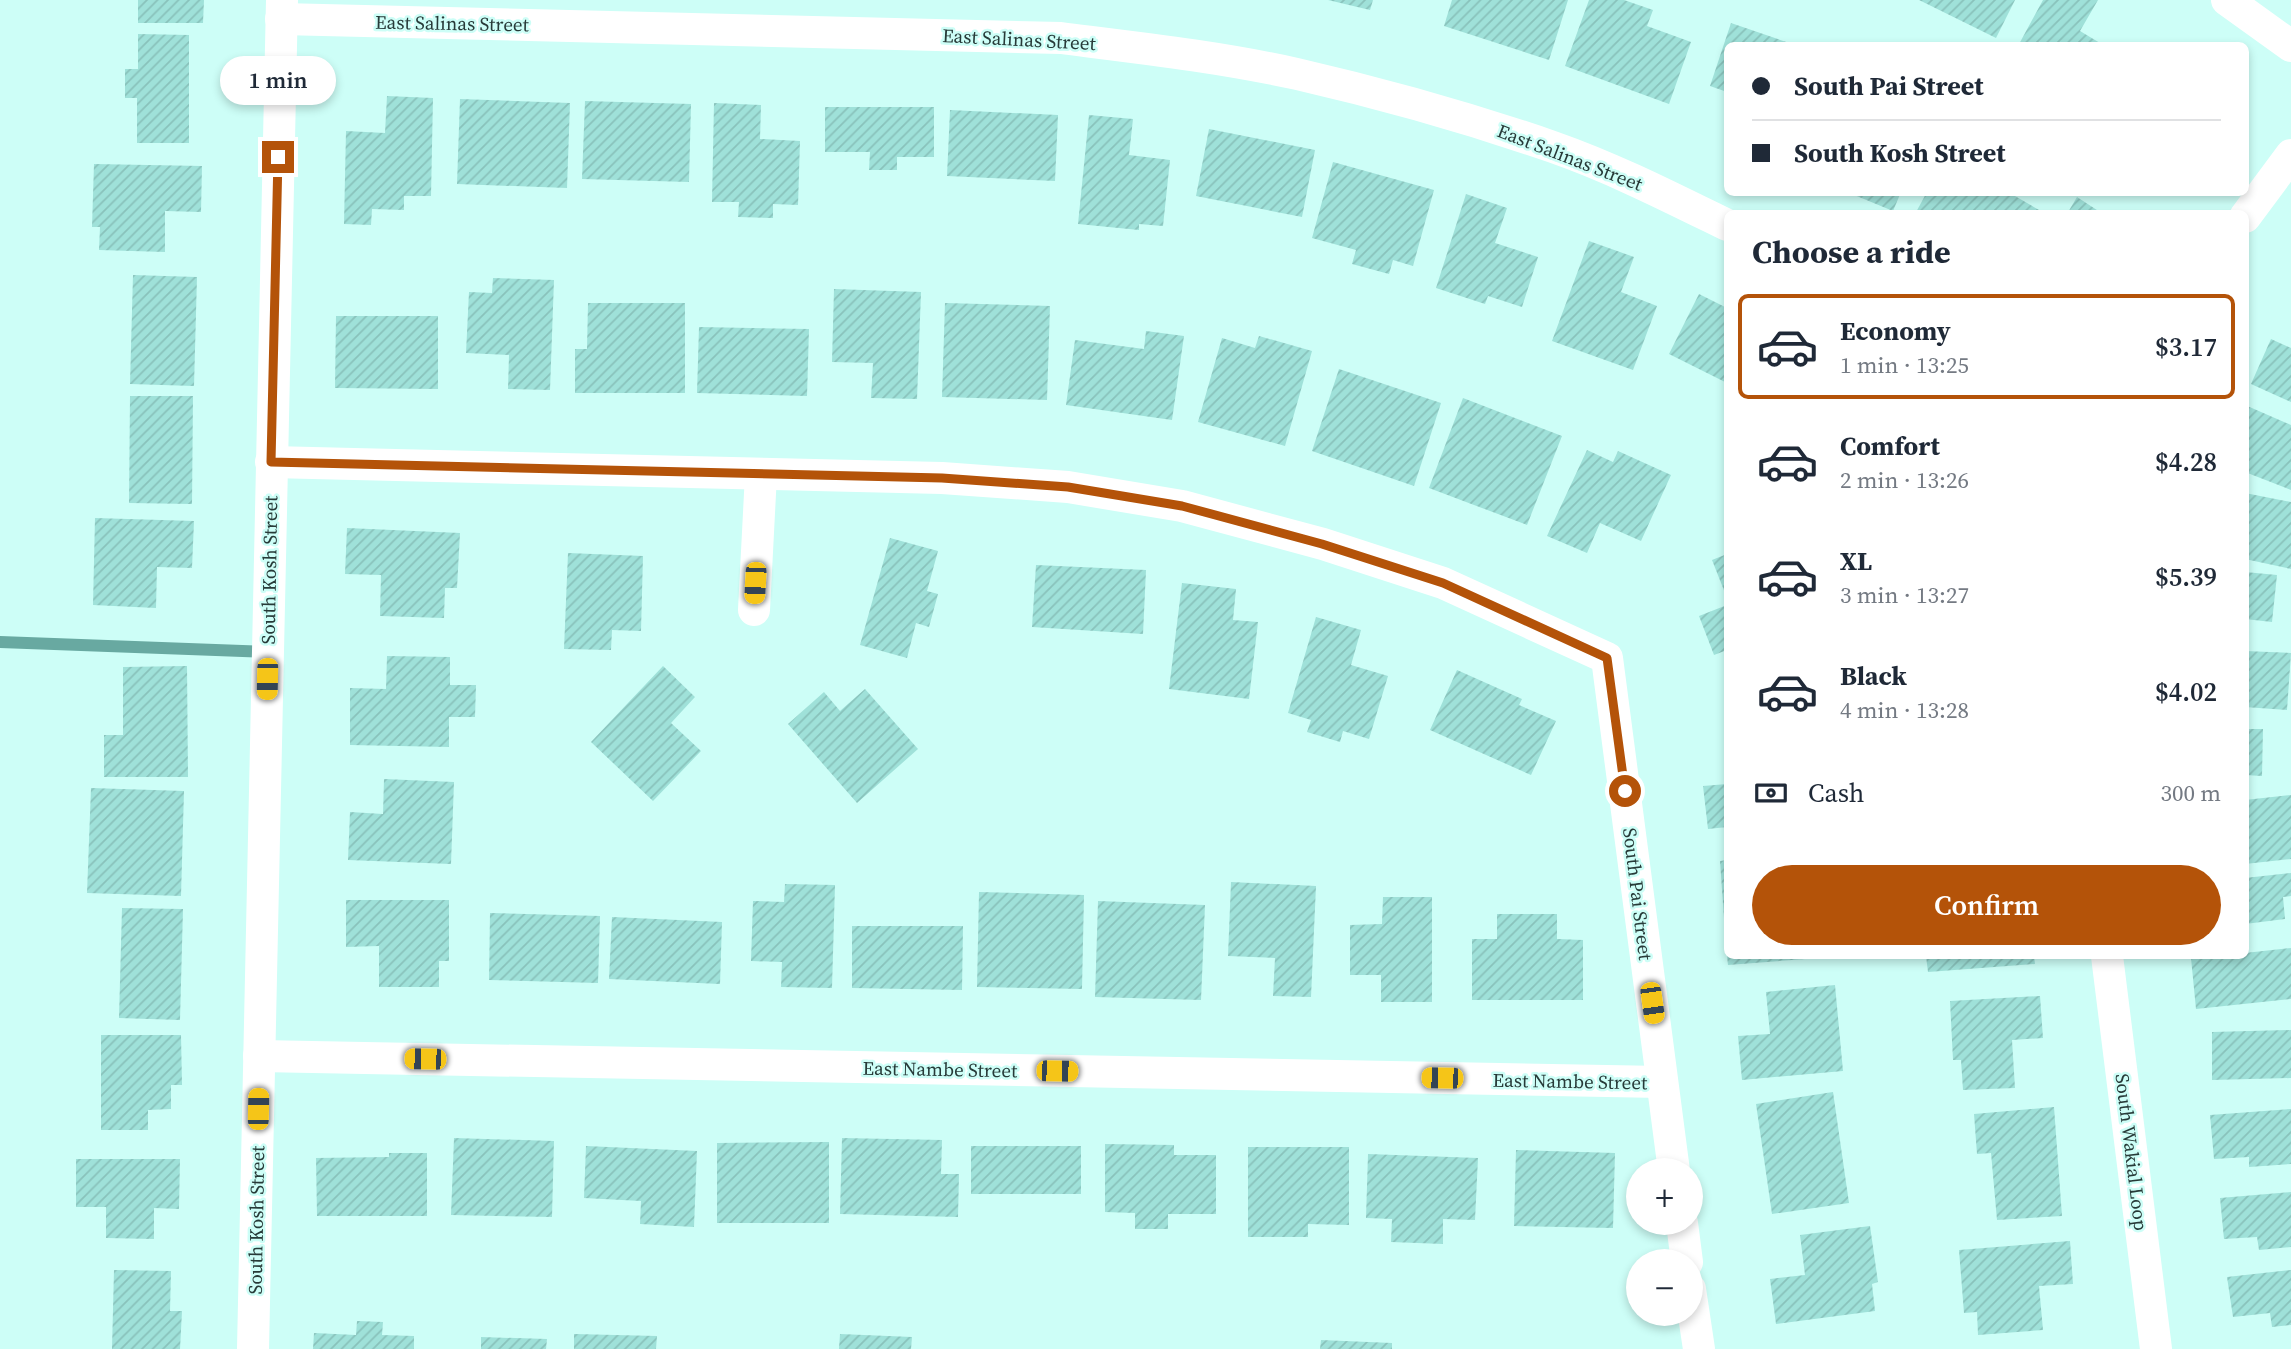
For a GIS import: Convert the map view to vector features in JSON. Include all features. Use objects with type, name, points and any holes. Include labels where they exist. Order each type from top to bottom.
[{"type":"street","points":[[2227,0],[2291,46]]},
{"type":"street","name":"East Salinas Street","points":[[282,9],[1061,38],[1168,52],[1296,74],[1432,108],[1555,148],[1652,188],[1724,224]]},
{"type":"street","name":"South Kosh Street","points":[[253,1349],[282,9]]},
{"type":"street","points":[[2249,212],[2291,155]]},
{"type":"street","points":[[271,462],[761,474],[754,610]]},
{"type":"street","name":"South Pai Street","points":[[761,474],[942,478],[1043,485],[1182,506],[1322,544],[1443,583],[1607,658],[1672,1158]]},
{"type":"street","name":"South Wakial Loop","points":[[2107,959],[2156,1349]]},
{"type":"street","name":"East Nambe Street","points":[[259,1056],[1662,1082]]},
{"type":"street","points":[[1696,1326],[1699,1349]]},
{"type":"building","points":[[138,0],[204,0],[203,23],[138,23]]},
{"type":"building","points":[[1328,0],[1373,0],[1370,10]]},
{"type":"building","points":[[1452,0],[1568,0],[1549,60],[1444,26]]},
{"type":"building","points":[[1589,0],[1624,0],[1653,10],[1647,26],[1691,42],[1669,104],[1565,66]]},
{"type":"building","points":[[1919,0],[2015,0],[1996,38]]},
{"type":"building","points":[[2043,0],[2098,0],[2080,31],[2098,42],[2020,42]]},
{"type":"building","points":[[1731,23],[1786,42],[1725,42]]},
{"type":"building","points":[[138,34],[189,35],[189,143],[137,143],[137,98],[125,98],[125,69],[138,69]]},
{"type":"building","points":[[1724,44],[1724,91],[1710,86]]},
{"type":"building","points":[[387,96],[433,98],[431,196],[404,196],[404,210],[372,209],[371,225],[344,224],[346,131],[385,133]]},
{"type":"building","points":[[460,99],[570,103],[567,188],[457,184]]},
{"type":"building","points":[[585,101],[691,104],[689,182],[582,179]]},
{"type":"building","points":[[714,103],[761,105],[760,139],[800,141],[798,205],[773,204],[773,218],[738,217],[739,202],[712,202]]},
{"type":"building","points":[[825,107],[934,107],[934,157],[897,157],[897,170],[869,170],[870,152],[825,152]]},
{"type":"building","points":[[950,110],[1058,115],[1055,181],[947,176]]},
{"type":"building","points":[[1089,115],[1133,119],[1129,155],[1170,160],[1163,226],[1139,224],[1139,230],[1078,224]]},
{"type":"building","points":[[1209,129],[1315,150],[1302,217],[1196,196]]},
{"type":"building","points":[[1333,162],[1434,190],[1413,266],[1393,260],[1389,274],[1352,264],[1356,250],[1312,238]]},
{"type":"building","points":[[94,164],[202,166],[201,212],[165,211],[165,252],[99,250],[100,227],[92,227]]},
{"type":"building","points":[[1466,194],[1507,208],[1495,243],[1538,257],[1522,307],[1488,296],[1485,304],[1436,288]]},
{"type":"building","points":[[1857,196],[1899,196],[1893,210]]},
{"type":"building","points":[[1925,196],[2015,196],[2039,210],[1917,210]]},
{"type":"building","points":[[2077,197],[2097,210],[2069,210]]},
{"type":"building","points":[[1589,241],[1634,257],[1621,292],[1657,306],[1633,370],[1552,341]]},
{"type":"building","points":[[133,275],[197,277],[194,386],[130,384]]},
{"type":"building","points":[[493,278],[554,280],[550,390],[508,389],[509,355],[466,353],[469,292],[492,293]]},
{"type":"building","points":[[834,289],[921,292],[917,399],[871,398],[873,363],[832,362]]},
{"type":"building","points":[[1699,294],[1724,306],[1724,382],[1669,354]]},
{"type":"building","points":[[588,303],[685,303],[685,393],[575,393],[575,349],[587,349]]},
{"type":"building","points":[[945,303],[1050,306],[1047,400],[942,397]]},
{"type":"building","points":[[336,316],[438,316],[438,389],[335,388]]},
{"type":"building","points":[[699,327],[809,329],[807,396],[697,393]]},
{"type":"building","points":[[1146,331],[1184,336],[1172,420],[1066,405],[1075,340],[1144,349]]},
{"type":"building","points":[[1259,336],[1312,351],[1285,446],[1198,422],[1222,338],[1255,348]]},
{"type":"building","points":[[2271,339],[2291,348],[2291,402],[2251,384]]},
{"type":"building","points":[[1339,369],[1441,403],[1414,486],[1312,451]]},
{"type":"building","points":[[130,396],[193,396],[192,504],[129,503]]},
{"type":"building","points":[[1463,398],[1562,436],[1527,525],[1429,488]]},
{"type":"building","points":[[2249,407],[2291,425],[2291,490],[2249,474]]},
{"type":"building","points":[[1587,450],[1613,462],[1618,451],[1671,475],[1641,541],[1600,523],[1587,553],[1547,536]]},
{"type":"building","points":[[2249,494],[2291,502],[2291,569],[2249,560]]},
{"type":"building","points":[[95,518],[194,521],[192,568],[157,567],[156,608],[93,605]]},
{"type":"building","points":[[347,528],[460,533],[457,588],[445,588],[444,618],[380,616],[381,575],[345,574]]},
{"type":"building","points":[[890,538],[938,551],[927,591],[938,594],[929,627],[916,623],[907,658],[860,645]]},
{"type":"building","points":[[568,553],[643,556],[641,631],[612,630],[611,650],[564,649]]},
{"type":"building","points":[[1724,555],[1724,590],[1712,560]]},
{"type":"building","points":[[1036,565],[1146,570],[1143,634],[1032,627]]},
{"type":"building","points":[[2249,572],[2277,575],[2272,622],[2249,619]]},
{"type":"building","points":[[1182,583],[1236,589],[1233,620],[1258,622],[1249,699],[1169,689]]},
{"type":"building","points":[[1724,606],[1724,651],[1714,655],[1699,616]]},
{"type":"building","points":[[1316,617],[1361,630],[1351,665],[1388,676],[1369,739],[1343,731],[1340,742],[1307,732],[1311,720],[1288,713]]},
{"type":"building","points":[[2249,651],[2291,653],[2287,710],[2249,707]]},
{"type":"building","points":[[387,656],[450,657],[450,685],[476,685],[475,717],[449,717],[449,747],[350,745],[350,688],[386,689]]},
{"type":"building","points":[[187,666],[188,777],[104,777],[104,735],[123,735],[123,667]]},
{"type":"building","points":[[663,666],[695,697],[671,723],[701,751],[653,801],[591,742]]},
{"type":"building","points":[[1457,670],[1522,699],[1519,705],[1556,721],[1531,775],[1430,730]]},
{"type":"building","points":[[865,689],[918,749],[857,803],[788,724],[824,692],[840,711]]},
{"type":"building","points":[[2249,729],[2263,729],[2262,776],[2249,775]]},
{"type":"building","points":[[384,779],[454,782],[451,864],[348,860],[350,812],[383,814]]},
{"type":"building","points":[[1724,784],[1724,827],[1708,829],[1703,786]]},
{"type":"building","points":[[91,788],[184,791],[181,896],[87,893]]},
{"type":"building","points":[[2291,795],[2291,859],[2249,864],[2249,800]]},
{"type":"building","points":[[1724,860],[1724,918],[1720,861]]},
{"type":"building","points":[[2291,873],[2291,896],[2283,897],[2285,919],[2249,924],[2249,878]]},
{"type":"building","points":[[1231,882],[1316,886],[1311,997],[1273,996],[1275,958],[1228,956]]},
{"type":"building","points":[[785,884],[835,885],[832,988],[781,987],[782,962],[751,961],[753,901],[784,902]]},
{"type":"building","points":[[979,892],[1084,895],[1082,989],[977,987]]},
{"type":"building","points":[[1383,897],[1432,897],[1432,1002],[1381,1002],[1381,975],[1350,975],[1350,925],[1382,924]]},
{"type":"building","points":[[346,900],[449,900],[449,961],[439,961],[439,987],[379,987],[379,946],[346,947]]},
{"type":"building","points":[[1098,901],[1205,905],[1201,1000],[1095,997]]},
{"type":"building","points":[[122,908],[183,909],[180,1020],[119,1018]]},
{"type":"building","points":[[490,913],[600,916],[598,983],[489,980]]},
{"type":"building","points":[[1497,914],[1557,914],[1557,939],[1583,940],[1583,1000],[1472,1000],[1472,939],[1497,939]]},
{"type":"building","points":[[612,917],[722,922],[720,984],[609,979]]},
{"type":"building","points":[[852,926],[963,926],[962,990],[852,988]]},
{"type":"building","points":[[2291,948],[2291,999],[2196,1009],[2191,959],[2249,959],[2249,953]]},
{"type":"building","points":[[1727,959],[1805,959],[1728,965]]},
{"type":"building","points":[[1926,959],[2034,959],[2035,964],[1928,972]]},
{"type":"building","points":[[1835,985],[1843,1071],[1742,1080],[1738,1036],[1770,1034],[1766,992]]},
{"type":"building","points":[[2040,996],[2043,1038],[2012,1040],[2015,1088],[1963,1090],[1961,1060],[1953,1060],[1950,1001]]},
{"type":"building","points":[[2291,1030],[2291,1078],[2212,1080],[2212,1032]]},
{"type":"building","points":[[101,1035],[181,1035],[182,1085],[171,1085],[171,1109],[148,1110],[148,1130],[101,1130]]},
{"type":"building","points":[[1833,1092],[1849,1203],[1772,1214],[1756,1104]]},
{"type":"building","points":[[2054,1107],[2062,1216],[1997,1220],[1991,1153],[1977,1154],[1974,1114]]},
{"type":"building","points":[[2291,1109],[2291,1164],[2249,1167],[2249,1157],[2214,1159],[2210,1115]]},
{"type":"building","points":[[454,1138],[554,1141],[552,1217],[451,1215]]},
{"type":"building","points":[[842,1138],[942,1140],[941,1174],[959,1174],[958,1217],[840,1214]]},
{"type":"building","points":[[829,1142],[829,1223],[717,1223],[717,1143]]},
{"type":"building","points":[[1105,1144],[1174,1145],[1174,1155],[1216,1155],[1216,1214],[1168,1214],[1168,1229],[1135,1229],[1135,1213],[1105,1212]]},
{"type":"building","points":[[586,1146],[697,1151],[694,1227],[640,1224],[641,1201],[584,1198]]},
{"type":"building","points":[[971,1146],[1081,1146],[1081,1194],[971,1194]]},
{"type":"building","points":[[1248,1147],[1349,1147],[1349,1225],[1308,1224],[1308,1237],[1248,1237]]},
{"type":"building","points":[[1516,1150],[1615,1153],[1613,1228],[1514,1226]]},
{"type":"building","points":[[389,1153],[427,1153],[427,1216],[317,1216],[316,1158],[389,1157]]},
{"type":"building","points":[[1368,1154],[1478,1158],[1475,1220],[1443,1219],[1443,1244],[1391,1242],[1392,1219],[1366,1218]]},
{"type":"building","points":[[76,1159],[180,1159],[179,1209],[154,1208],[154,1239],[106,1238],[106,1207],[76,1207]]},
{"type":"building","points":[[2291,1192],[2291,1247],[2259,1250],[2257,1237],[2224,1239],[2220,1198]]},
{"type":"building","points":[[1870,1226],[1878,1282],[1872,1284],[1875,1311],[1776,1324],[1770,1279],[1805,1275],[1800,1235]]},
{"type":"building","points":[[2070,1241],[2073,1284],[2039,1286],[2043,1330],[1978,1335],[1977,1312],[1964,1313],[1959,1250]]},
{"type":"building","points":[[114,1270],[171,1271],[170,1311],[182,1311],[180,1349],[112,1349]]},
{"type":"building","points":[[2291,1270],[2291,1325],[2272,1327],[2270,1313],[2233,1317],[2227,1277]]},
{"type":"building","points":[[357,1321],[383,1322],[382,1335],[414,1336],[414,1349],[313,1349],[314,1333],[356,1335]]},
{"type":"building","points":[[574,1334],[657,1336],[656,1349],[574,1349]]},
{"type":"building","points":[[840,1334],[912,1337],[911,1349],[839,1349]]},
{"type":"building","points":[[481,1337],[547,1339],[546,1349],[481,1349]]},
{"type":"building","points":[[1321,1340],[1392,1343],[1392,1349],[1320,1349]]},
{"type":"waterway","points":[[0,642],[267,652]]},
{"type":"route","points":[[278,157],[271,462],[942,478],[1068,487],[1182,506],[1322,544],[1443,583],[1607,658],[1625,791]]}]
